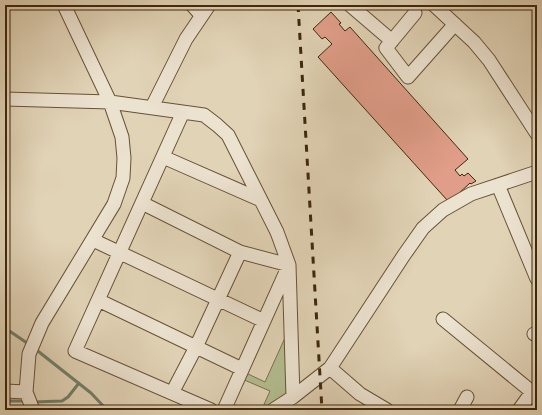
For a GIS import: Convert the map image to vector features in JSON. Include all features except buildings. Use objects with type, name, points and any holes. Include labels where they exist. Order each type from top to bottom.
[{"type":"street","points":[[5,392],[30,401],[32,347],[42,323],[114,204],[123,178],[124,158],[122,137],[110,102],[64,5]]},
{"type":"street","points":[[350,5],[392,41]]},
{"type":"street","points":[[434,5],[474,42],[489,60],[535,127]]},
{"type":"street","points":[[152,107],[201,8]]},
{"type":"street","points":[[414,8],[386,48],[408,77],[455,24]]},
{"type":"street","points":[[5,98],[110,102],[204,115],[217,124],[228,135],[277,232],[289,265],[293,397]]},
{"type":"street","points":[[183,112],[75,351],[211,410]]},
{"type":"street","points":[[163,157],[261,200]]},
{"type":"street","points":[[273,410],[293,397],[330,368],[423,228],[443,210],[471,194],[537,172]]},
{"type":"street","points":[[498,185],[537,279]]},
{"type":"street","points":[[142,203],[240,252],[289,265]]},
{"type":"street","points":[[93,240],[264,321]]},
{"type":"street","points":[[172,393],[196,347],[240,252]]},
{"type":"street","points":[[224,410],[289,265]]},
{"type":"street","points":[[98,300],[242,369]]},
{"type":"street","points":[[443,319],[534,389],[519,410]]},
{"type":"street","points":[[330,368],[360,394],[387,410]]},
{"type":"street","points":[[460,410],[467,397]]},
{"type":"green space","points":[[288,331],[287,395],[262,409],[270,391],[242,379],[246,373],[265,382]]},
{"type":"waterway","points":[[5,328],[30,345]]},
{"type":"waterway","points":[[34,348],[91,393],[107,410]]},
{"type":"waterway","points":[[33,402],[62,401],[68,397],[79,383]]},
{"type":"waterway","points":[[5,401],[25,401]]},
{"type":"railway","points":[[298,5],[322,410]]}]
